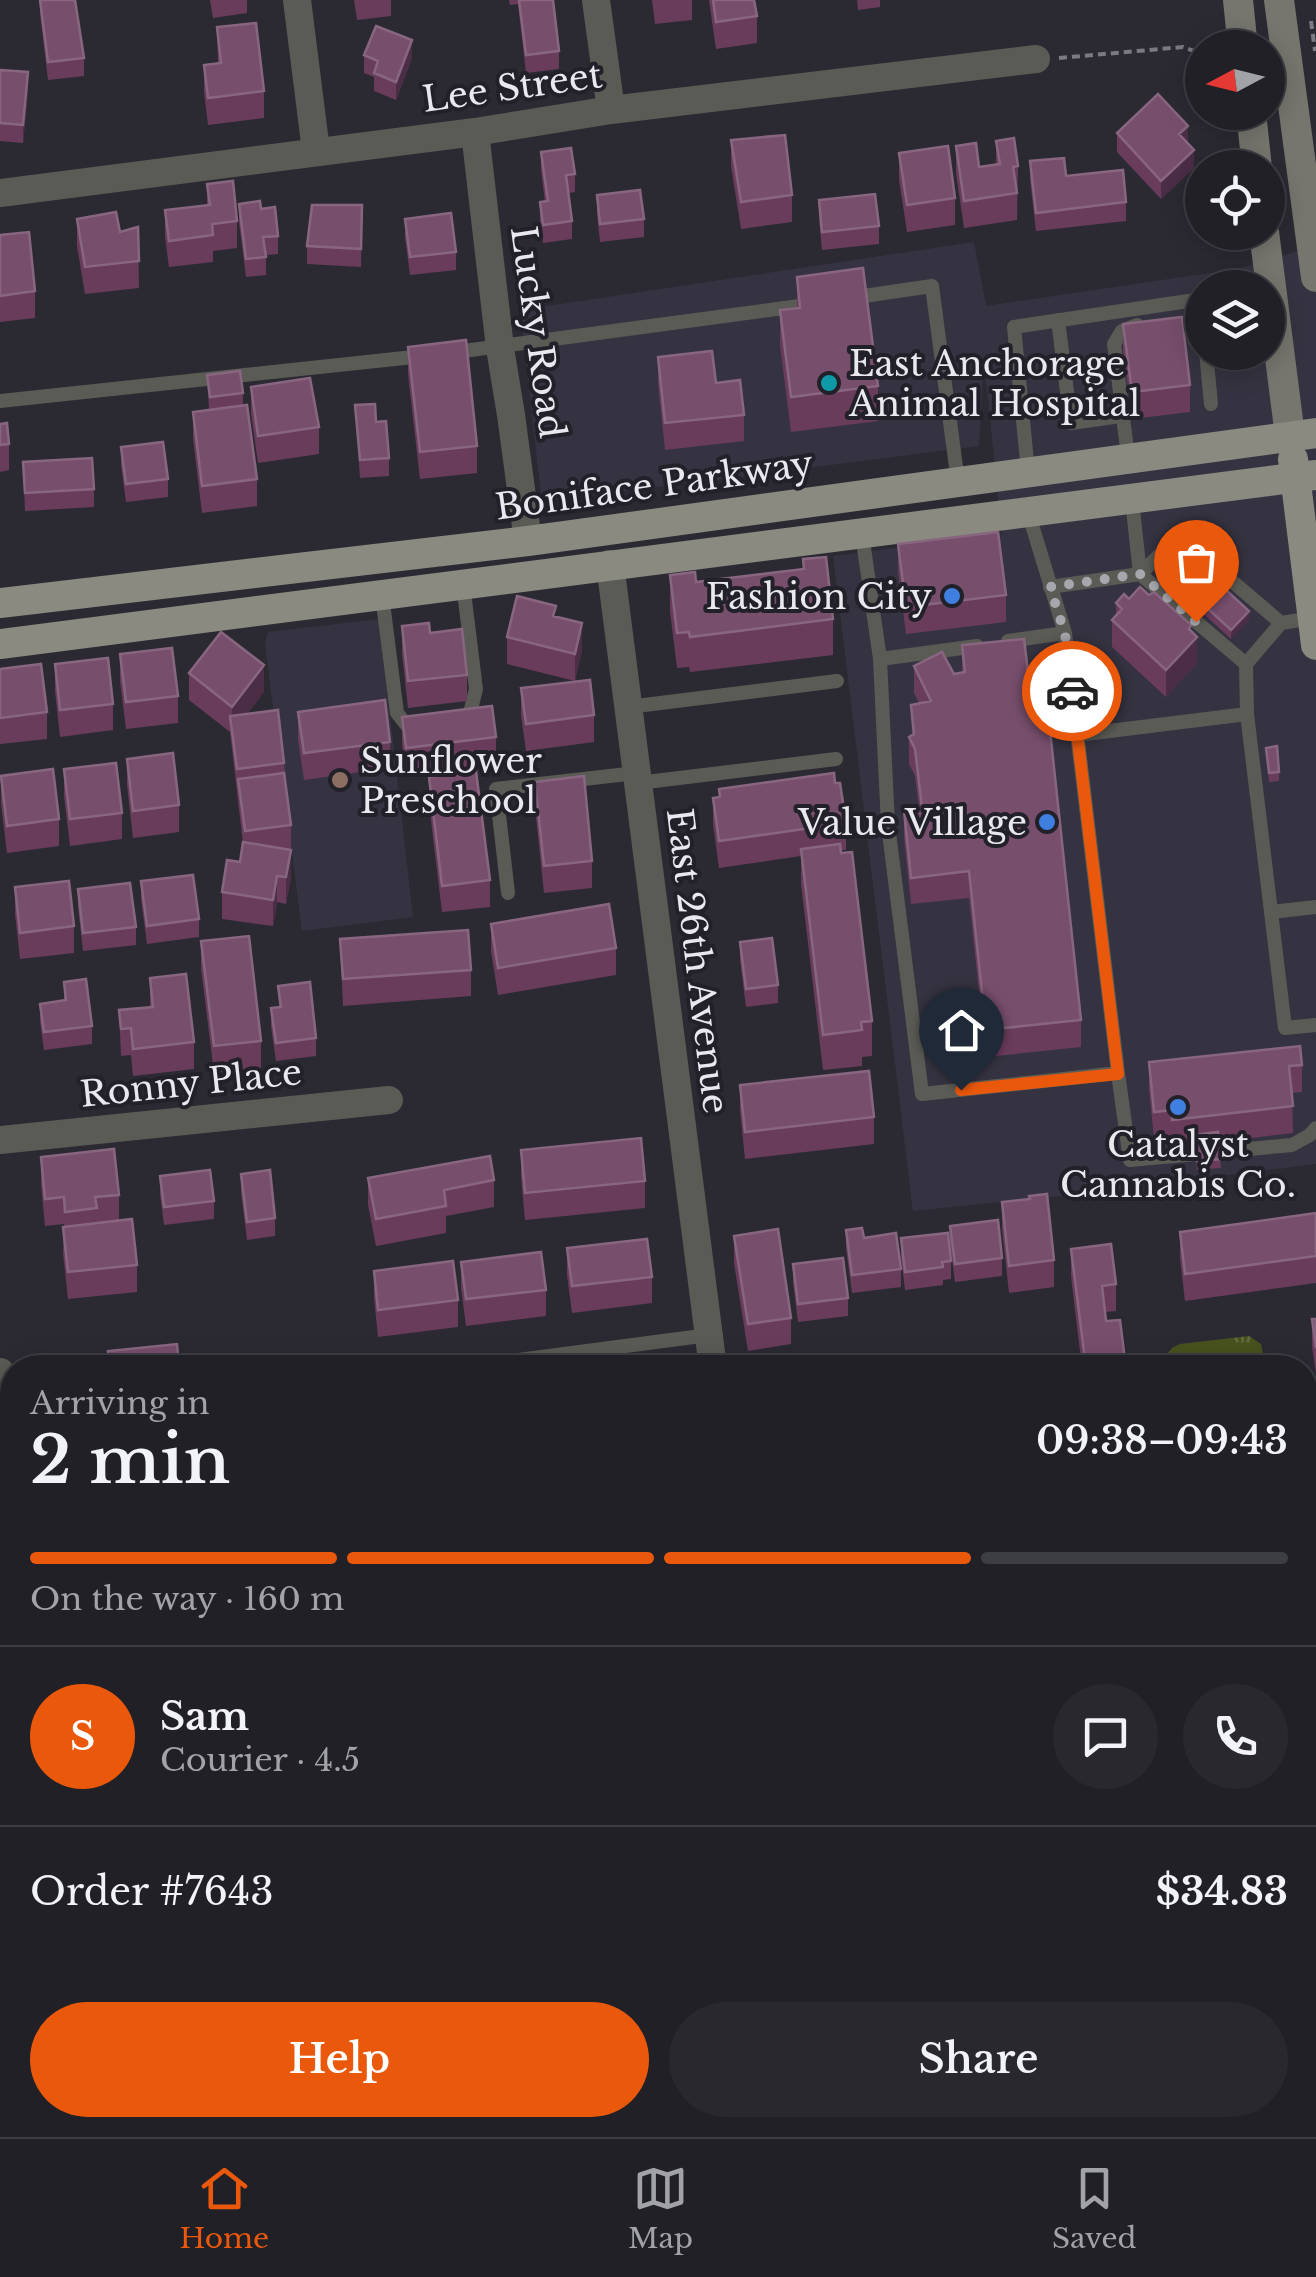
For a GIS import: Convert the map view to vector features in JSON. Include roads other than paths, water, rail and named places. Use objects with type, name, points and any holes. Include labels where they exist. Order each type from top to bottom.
[{"type":"main road","points":[[1238,0],[1241,30]]},
{"type":"main road","points":[[1280,0],[1316,277]]},
{"type":"main road","points":[[1285,359],[1303,434],[1314,632]]},
{"type":"main road","name":"Boniface Parkway","points":[[0,603],[528,541],[1303,434]]},
{"type":"main road","name":"Boniface Parkway","points":[[0,644],[1305,476]]},
{"type":"street","points":[[297,0],[316,151]]},
{"type":"street","points":[[596,0],[611,110]]},
{"type":"street","name":"Lee Street","points":[[0,192],[474,132],[611,110],[1036,59]]},
{"type":"street","name":"Lucky Road","points":[[474,132],[528,541]]},
{"type":"street","name":"East 26th Avenue","points":[[610,564],[711,1355]]},
{"type":"street","name":"Ronny Place","points":[[0,1140],[390,1100]]},
{"type":"lane","points":[[840,300],[932,286],[958,482]]},
{"type":"lane","points":[[1028,472],[1014,327],[1185,302]]},
{"type":"lane","points":[[0,401],[500,348],[822,303]]},
{"type":"lane","points":[[1182,318],[1185,315]]},
{"type":"lane","points":[[1058,320],[1071,423],[1122,416]]},
{"type":"lane","points":[[1128,457],[1114,344],[1122,331],[1150,323]]},
{"type":"lane","points":[[1208,370],[1211,404]]},
{"type":"lane","points":[[1132,500],[1140,574]]},
{"type":"lane","points":[[1028,512],[1065,634],[1130,1160],[1292,1145],[1316,1128]]},
{"type":"lane","points":[[862,533],[880,658],[888,825],[922,1094],[1118,1074]]},
{"type":"lane","points":[[1050,587],[1140,574],[1179,536],[1281,623],[1314,632]]},
{"type":"lane","points":[[1140,574],[1167,589],[1246,664],[1248,714],[1285,1028],[1316,1025]]},
{"type":"lane","points":[[1205,580],[1224,574]]},
{"type":"lane","points":[[382,594],[396,714],[409,728],[456,724],[470,714],[476,689],[463,584]]},
{"type":"lane","points":[[1236,609],[1259,604]]},
{"type":"lane","points":[[1246,664],[1281,623]]},
{"type":"lane","points":[[880,658],[1065,634]]},
{"type":"lane","points":[[628,708],[837,681]]},
{"type":"lane","points":[[1078,735],[1248,714]]},
{"type":"lane","points":[[508,893],[496,789],[836,758]]},
{"type":"lane","points":[[1271,912],[1316,907]]},
{"type":"lane","points":[[554,1355],[709,1334]]},
{"type":"place","name":"East Anchorage Animal Hospital","points":[[829,383]]},
{"type":"place","name":"Fashion City","points":[[952,596]]},
{"type":"place","name":"Sunflower Preschool","points":[[340,780]]},
{"type":"place","name":"Value Village","points":[[1047,822]]},
{"type":"place","name":"Catalyst Cannabis Co.","points":[[1178,1107]]}]
